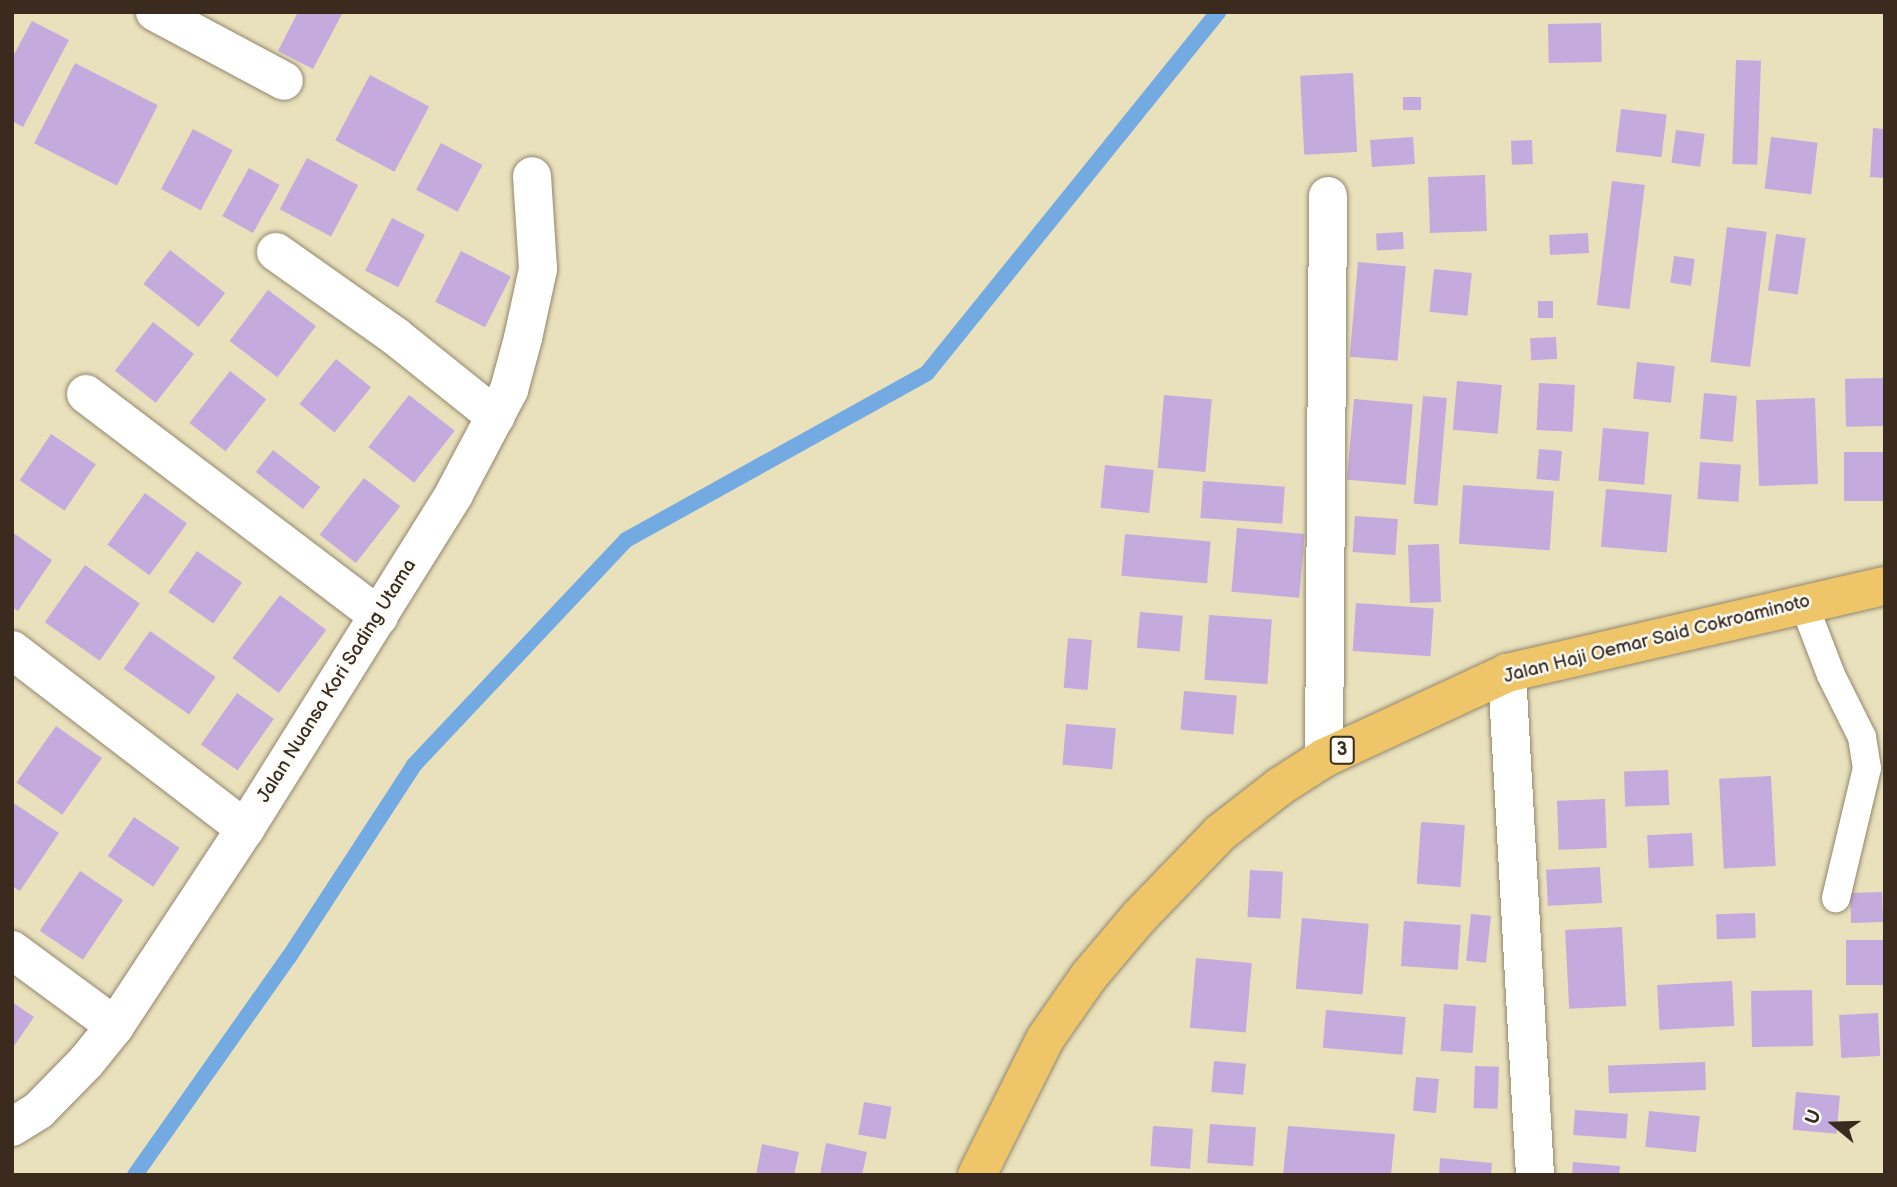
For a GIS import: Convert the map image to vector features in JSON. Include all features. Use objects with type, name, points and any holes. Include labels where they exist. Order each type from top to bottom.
[{"type":"highway","name":"Jalan Haji Oemar Said Cokroaminoto","points":[[977,1175],[1045,1039],[1089,976],[1139,917],[1220,833],[1279,787],[1324,758],[1507,673],[1885,586]]},
{"type":"street","points":[[155,12],[284,80]]},
{"type":"street","name":"Jalan Nuansa Kori Sading Utama","points":[[12,1127],[39,1110],[86,1062],[114,1026],[245,829],[454,495],[509,390],[538,269],[532,176]]},
{"type":"street","points":[[1324,758],[1328,196]]},
{"type":"street","points":[[276,252],[394,336],[496,417]]},
{"type":"street","points":[[86,394],[379,616]]},
{"type":"street","points":[[12,650],[245,829]]},
{"type":"street","points":[[1507,673],[1535,1175]]},
{"type":"street","points":[[12,950],[114,1026]]},
{"type":"lane","points":[[1803,603],[1831,675],[1862,737],[1867,768],[1836,898]]},
{"type":"building","points":[[298,12],[343,12],[313,69],[278,51]]},
{"type":"building","points":[[32,21],[69,40],[23,127],[12,121],[12,58]]},
{"type":"building","points":[[1601,23],[1602,62],[1549,63],[1548,24]]},
{"type":"building","points":[[1736,60],[1761,61],[1757,165],[1732,164]]},
{"type":"building","points":[[75,63],[158,105],[117,185],[34,143]]},
{"type":"building","points":[[1353,73],[1357,152],[1304,155],[1300,76]]},
{"type":"building","points":[[370,75],[429,106],[394,172],[335,140]]},
{"type":"building","points":[[1403,97],[1421,97],[1421,110],[1403,110]]},
{"type":"building","points":[[1621,109],[1667,115],[1661,157],[1616,152]]},
{"type":"building","points":[[1873,128],[1885,129],[1885,178],[1870,177]]},
{"type":"building","points":[[193,129],[233,150],[201,210],[161,189]]},
{"type":"building","points":[[1676,130],[1705,134],[1700,167],[1671,163]]},
{"type":"building","points":[[1413,137],[1415,164],[1372,167],[1370,140]]},
{"type":"building","points":[[1771,137],[1818,143],[1811,194],[1765,189]]},
{"type":"building","points":[[1532,140],[1533,164],[1512,165],[1511,141]]},
{"type":"building","points":[[441,143],[482,165],[458,212],[416,190]]},
{"type":"building","points":[[307,158],[358,185],[331,236],[280,209]]},
{"type":"building","points":[[249,168],[280,185],[253,233],[222,216]]},
{"type":"building","points":[[1485,175],[1487,231],[1430,233],[1428,177]]},
{"type":"building","points":[[1612,181],[1645,185],[1630,309],[1597,305]]},
{"type":"building","points":[[392,218],[425,235],[398,287],[365,271]]},
{"type":"building","points":[[1727,227],[1767,232],[1750,367],[1710,362]]},
{"type":"building","points":[[1403,232],[1404,249],[1377,250],[1376,233]]},
{"type":"building","points":[[1588,233],[1589,253],[1550,255],[1549,235]]},
{"type":"building","points":[[1776,234],[1806,238],[1798,295],[1768,290]]},
{"type":"building","points":[[170,250],[225,293],[199,327],[144,284]]},
{"type":"building","points":[[461,251],[511,276],[485,327],[435,302]]},
{"type":"building","points":[[1674,256],[1695,259],[1691,286],[1670,283]]},
{"type":"building","points":[[1358,262],[1406,266],[1398,361],[1350,357]]},
{"type":"building","points":[[1434,269],[1472,273],[1467,316],[1430,312]]},
{"type":"building","points":[[268,290],[316,326],[277,377],[229,341]]},
{"type":"building","points":[[1538,301],[1553,301],[1553,318],[1538,318]]},
{"type":"building","points":[[153,322],[194,354],[156,403],[115,371]]},
{"type":"building","points":[[1556,337],[1557,359],[1531,360],[1530,338]]},
{"type":"building","points":[[336,359],[371,387],[334,432],[299,404]]},
{"type":"building","points":[[1637,362],[1675,366],[1671,403],[1633,399]]},
{"type":"building","points":[[230,371],[266,399],[226,451],[189,423]]},
{"type":"building","points":[[1884,378],[1885,426],[1846,427],[1845,379]]},
{"type":"building","points":[[1457,381],[1502,385],[1498,434],[1453,430]]},
{"type":"building","points":[[1539,383],[1575,385],[1572,432],[1537,430]]},
{"type":"building","points":[[1704,393],[1737,396],[1733,442],[1700,439]]},
{"type":"building","points":[[409,395],[455,431],[414,483],[368,447]]},
{"type":"building","points":[[1164,395],[1212,399],[1205,472],[1158,468]]},
{"type":"building","points":[[1423,396],[1447,398],[1437,506],[1414,504]]},
{"type":"building","points":[[1815,398],[1818,484],[1759,486],[1756,400]]},
{"type":"building","points":[[1354,399],[1413,404],[1406,485],[1347,480]]},
{"type":"building","points":[[1603,428],[1649,432],[1644,485],[1598,481]]},
{"type":"building","points":[[51,434],[96,464],[64,511],[20,480]]},
{"type":"building","points":[[1539,449],[1562,451],[1559,481],[1536,479]]},
{"type":"building","points":[[273,450],[320,487],[303,509],[256,472]]},
{"type":"building","points":[[1844,452],[1885,452],[1885,501],[1844,501]]},
{"type":"building","points":[[1700,462],[1741,465],[1738,502],[1697,499]]},
{"type":"building","points":[[1105,465],[1154,470],[1149,513],[1101,508]]},
{"type":"building","points":[[364,478],[400,506],[356,563],[320,535]]},
{"type":"building","points":[[1203,481],[1285,487],[1282,524],[1200,518]]},
{"type":"building","points":[[1463,485],[1554,491],[1550,550],[1459,544]]},
{"type":"building","points":[[1606,489],[1672,495],[1667,553],[1601,547]]},
{"type":"building","points":[[145,493],[187,524],[149,575],[107,545]]},
{"type":"building","points":[[1355,516],[1398,519],[1395,555],[1352,552]]},
{"type":"building","points":[[1237,528],[1305,534],[1299,598],[1231,592]]},
{"type":"building","points":[[12,532],[52,560],[18,611],[12,607]]},
{"type":"building","points":[[1125,534],[1211,541],[1207,583],[1121,576]]},
{"type":"building","points":[[1439,544],[1441,602],[1410,603],[1408,545]]},
{"type":"building","points":[[197,551],[242,583],[213,624],[168,592]]},
{"type":"building","points":[[85,565],[140,603],[100,661],[45,622]]},
{"type":"building","points":[[280,595],[326,630],[279,693],[232,658]]},
{"type":"building","points":[[1356,603],[1434,608],[1430,656],[1353,651]]},
{"type":"building","points":[[1140,612],[1183,616],[1180,652],[1137,648]]},
{"type":"building","points":[[1209,615],[1272,619],[1267,684],[1204,680]]},
{"type":"building","points":[[150,631],[216,677],[189,715],[124,669]]},
{"type":"building","points":[[1068,638],[1092,640],[1088,690],[1064,688]]},
{"type":"building","points":[[1184,691],[1237,696],[1233,734],[1181,730]]},
{"type":"building","points":[[237,693],[274,719],[238,770],[201,745]]},
{"type":"building","points":[[1066,724],[1116,728],[1112,769],[1062,765]]},
{"type":"building","points":[[56,726],[102,758],[62,815],[16,783]]},
{"type":"building","points":[[1668,770],[1669,805],[1625,807],[1624,772]]},
{"type":"building","points":[[1771,776],[1776,866],[1724,869],[1719,779]]},
{"type":"building","points":[[1605,799],[1607,848],[1559,850],[1557,801]]},
{"type":"building","points":[[12,802],[59,833],[20,891],[12,886]]},
{"type":"building","points":[[134,817],[180,848],[153,887],[108,856]]},
{"type":"building","points":[[1421,822],[1465,825],[1461,887],[1417,884]]},
{"type":"building","points":[[1692,833],[1694,866],[1649,868],[1647,835]]},
{"type":"building","points":[[1600,867],[1602,903],[1548,906],[1546,870]]},
{"type":"building","points":[[1250,870],[1283,872],[1280,919],[1248,917]]},
{"type":"building","points":[[80,871],[123,900],[83,960],[40,931]]},
{"type":"building","points":[[1882,892],[1883,922],[1851,923],[1850,893]]},
{"type":"building","points":[[1755,913],[1756,938],[1717,939],[1716,914]]},
{"type":"building","points":[[1471,914],[1491,916],[1486,963],[1466,961]]},
{"type":"building","points":[[1302,918],[1369,924],[1363,995],[1296,989]]},
{"type":"building","points":[[1404,921],[1461,925],[1458,970],[1401,966]]},
{"type":"building","points":[[1622,927],[1626,1006],[1569,1009],[1565,930]]},
{"type":"building","points":[[1846,940],[1885,940],[1885,985],[1846,985]]},
{"type":"building","points":[[1196,958],[1252,963],[1246,1033],[1190,1028]]},
{"type":"building","points":[[1732,981],[1734,1026],[1659,1030],[1657,985]]},
{"type":"building","points":[[1812,990],[1813,1046],[1752,1047],[1751,991]]},
{"type":"building","points":[[12,1002],[34,1017],[12,1049]]},
{"type":"building","points":[[1444,1004],[1476,1006],[1473,1053],[1441,1051]]},
{"type":"building","points":[[1326,1010],[1406,1017],[1402,1055],[1323,1048]]},
{"type":"building","points":[[1878,1013],[1880,1056],[1841,1058],[1839,1015]]},
{"type":"building","points":[[1214,1061],[1246,1064],[1243,1095],[1211,1092]]},
{"type":"building","points":[[1705,1062],[1706,1090],[1609,1093],[1608,1065]]},
{"type":"building","points":[[1475,1066],[1499,1067],[1498,1109],[1474,1108]]},
{"type":"building","points":[[1416,1077],[1439,1079],[1436,1113],[1413,1111]]},
{"type":"building","points":[[1796,1092],[1840,1096],[1837,1134],[1793,1130]]},
{"type":"building","points":[[864,1102],[892,1107],[886,1139],[858,1134]]},
{"type":"building","points":[[1575,1110],[1628,1114],[1626,1139],[1573,1135]]},
{"type":"building","points":[[1649,1111],[1700,1116],[1696,1152],[1645,1147]]},
{"type":"building","points":[[1210,1124],[1256,1127],[1253,1166],[1207,1163]]},
{"type":"building","points":[[1153,1126],[1193,1129],[1190,1169],[1150,1166]]},
{"type":"building","points":[[1288,1126],[1395,1134],[1391,1175],[1283,1175]]},
{"type":"building","points":[[826,1143],[867,1152],[862,1175],[820,1175]]},
{"type":"building","points":[[762,1144],[799,1152],[794,1175],[756,1175]]},
{"type":"building","points":[[1440,1158],[1492,1163],[1491,1175],[1439,1175]]},
{"type":"building","points":[[1573,1162],[1620,1166],[1619,1175],[1572,1175]]},
{"type":"waterway","points":[[135,1175],[289,957],[414,765],[626,540],[927,373],[1218,12]]}]
